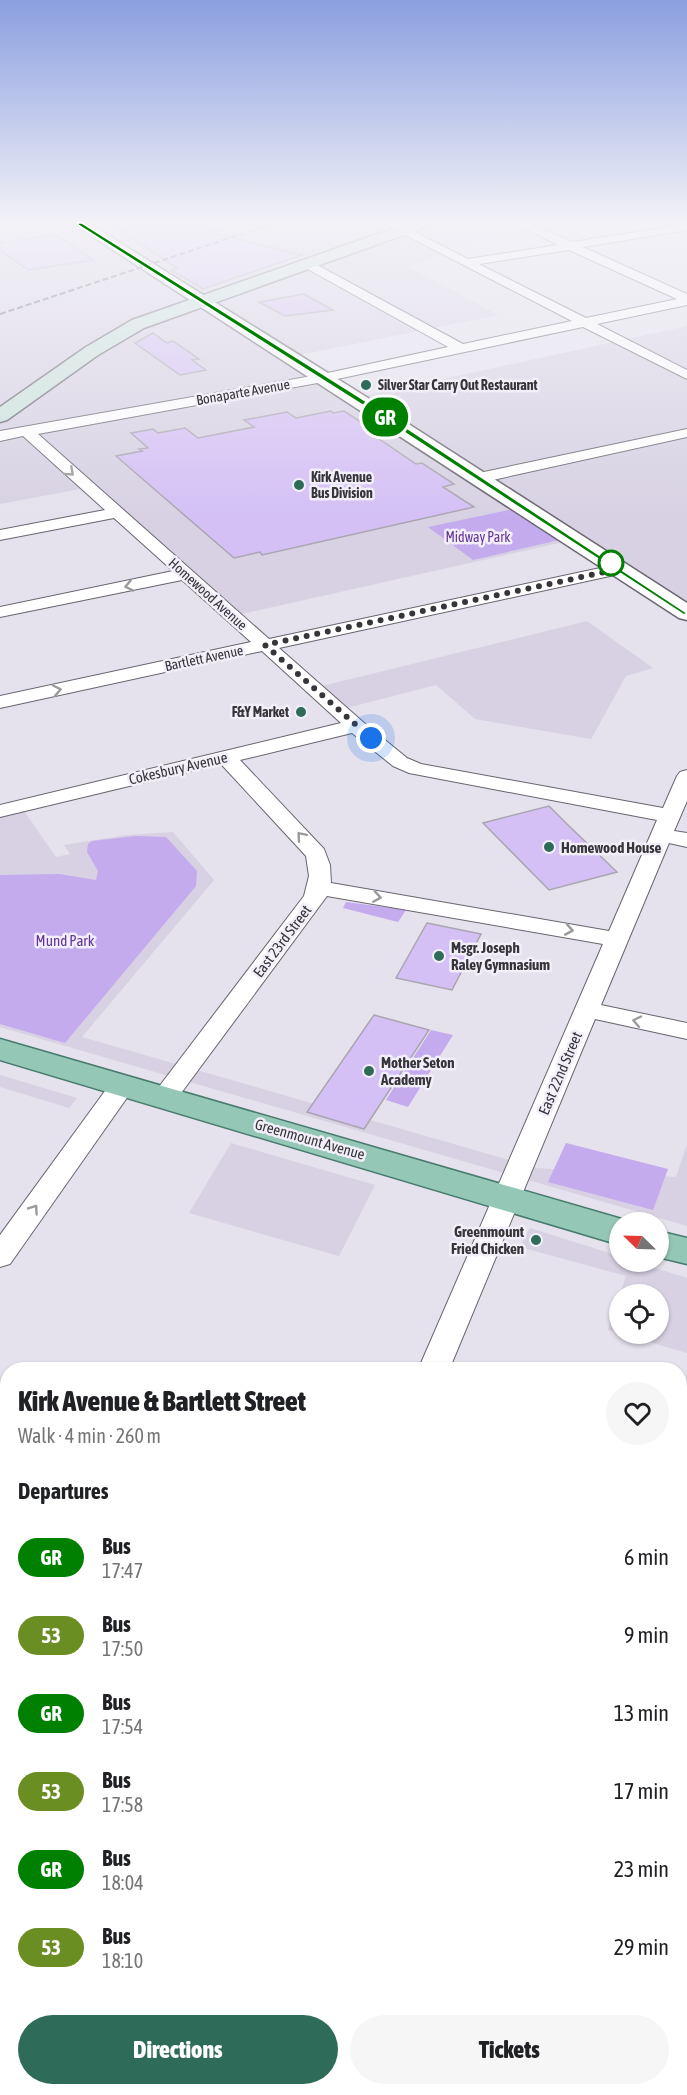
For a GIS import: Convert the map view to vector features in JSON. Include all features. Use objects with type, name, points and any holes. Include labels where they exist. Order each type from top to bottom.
[{"type":"main road","points":[[0,417],[118,334],[144,322]]},
{"type":"main road","name":"Greenmount Avenue","points":[[0,1049],[609,1229]]},
{"type":"main road","points":[[669,1247],[687,1251]]},
{"type":"street","points":[[235,322],[687,613]]},
{"type":"street","points":[[412,322],[459,348]]},
{"type":"street","points":[[583,322],[687,375]]},
{"type":"street","name":"Bonaparte Avenue","points":[[0,436],[323,378],[583,322]]},
{"type":"street","name":"Bonaparte Avenue","points":[[0,423],[45,429]]},
{"type":"street","name":"Homewood Avenue","points":[[27,432],[356,726],[400,762],[416,769],[666,825],[687,840]]},
{"type":"street","points":[[479,478],[687,433]]},
{"type":"street","points":[[662,438],[679,448]]},
{"type":"street","points":[[0,535],[117,513]]},
{"type":"street","name":"Bartlett Avenue","points":[[0,702],[619,569]]},
{"type":"street","points":[[0,612],[186,574]]},
{"type":"street","name":"Cokesbury Avenue","points":[[0,811],[356,726]]},
{"type":"street","name":"East 23rd Street","points":[[164,1098],[315,897],[319,888],[320,863],[316,854],[226,757]]},
{"type":"street","name":"East 22nd Street","points":[[436,1362],[687,776]]},
{"type":"street","points":[[319,888],[617,939]]},
{"type":"street","points":[[587,1010],[687,1031]]},
{"type":"street","points":[[0,1257],[122,1086]]},
{"type":"shaded area","points":[[0,322],[465,322],[294,356],[356,398],[687,326],[687,612],[577,539],[233,616],[91,487],[0,504]]},
{"type":"shaded area","points":[[587,621],[653,668],[626,676],[591,739],[475,719],[436,685],[339,710],[314,688]]},
{"type":"shaded area","points":[[22,808],[56,857],[70,854],[64,845],[127,835],[173,832],[214,880],[82,1037],[537,1168],[676,1177],[687,1144],[687,1226],[669,1221],[669,1212],[639,1212],[0,1027],[0,814]]},
{"type":"shaded area","points":[[0,1075],[77,1098],[69,1108],[0,1087]]},
{"type":"shaded area","points":[[231,1143],[375,1185],[339,1256],[189,1213]]},
{"type":"shaded area","points":[[530,1228],[609,1253],[609,1271],[520,1247]]},
{"type":"shaded area","points":[[611,1272],[668,1272],[687,1278],[687,1353],[656,1344],[669,1344],[669,1284],[623,1284],[626,1276]]},
{"type":"green space","name":"Midway Park","points":[[513,509],[559,540],[473,560],[428,527]]},
{"type":"green space","name":"Mund Park","points":[[136,836],[166,837],[197,871],[196,886],[65,1043],[0,1024],[0,875],[59,874],[96,880],[98,871],[87,852],[88,844],[92,841]]},
{"type":"green space","points":[[346,902],[406,910],[398,922],[343,908]]},
{"type":"green space","points":[[431,1030],[453,1035],[408,1107],[386,1100]]},
{"type":"green space","points":[[566,1143],[668,1169],[653,1210],[548,1182]]},
{"type":"building","points":[[153,333],[167,343],[173,341],[199,359],[192,360],[206,370],[180,375],[135,343]]},
{"type":"building","name":"Kirk Avenue Bus Division","points":[[331,411],[333,413],[344,411],[372,429],[366,430],[416,464],[422,463],[454,484],[443,487],[474,507],[262,555],[260,552],[234,558],[116,456],[148,448],[131,433],[153,429],[158,433],[185,428],[198,438],[254,427],[244,420],[287,412],[296,418]]},
{"type":"building","name":"Homewood House","points":[[549,806],[617,872],[549,890],[483,823]]},
{"type":"building","name":"Msgr. Joseph Raley Gymnasium","points":[[427,923],[481,934],[452,990],[396,978]]},
{"type":"building","name":"Mother Seton Academy","points":[[374,1015],[429,1030],[364,1129],[307,1112]]},
{"type":"bus line","name":"GR","points":[[234,322],[687,613]]},
{"type":"place","name":"Silver Star Carry Out Restaurant","points":[[366,385]]},
{"type":"place","name":"Kirk Avenue Bus Division","points":[[299,485]]},
{"type":"place","name":"F&Y Market","points":[[301,712]]},
{"type":"place","name":"Homewood House","points":[[549,847]]},
{"type":"place","name":"Msgr. Joseph Raley Gymnasium","points":[[439,956]]},
{"type":"place","name":"Mother Seton Academy","points":[[369,1071]]},
{"type":"place","name":"Greenmount Fried Chicken","points":[[536,1240]]},
{"type":"route","points":[[371,738],[265,645],[619,569],[611,563]]}]
